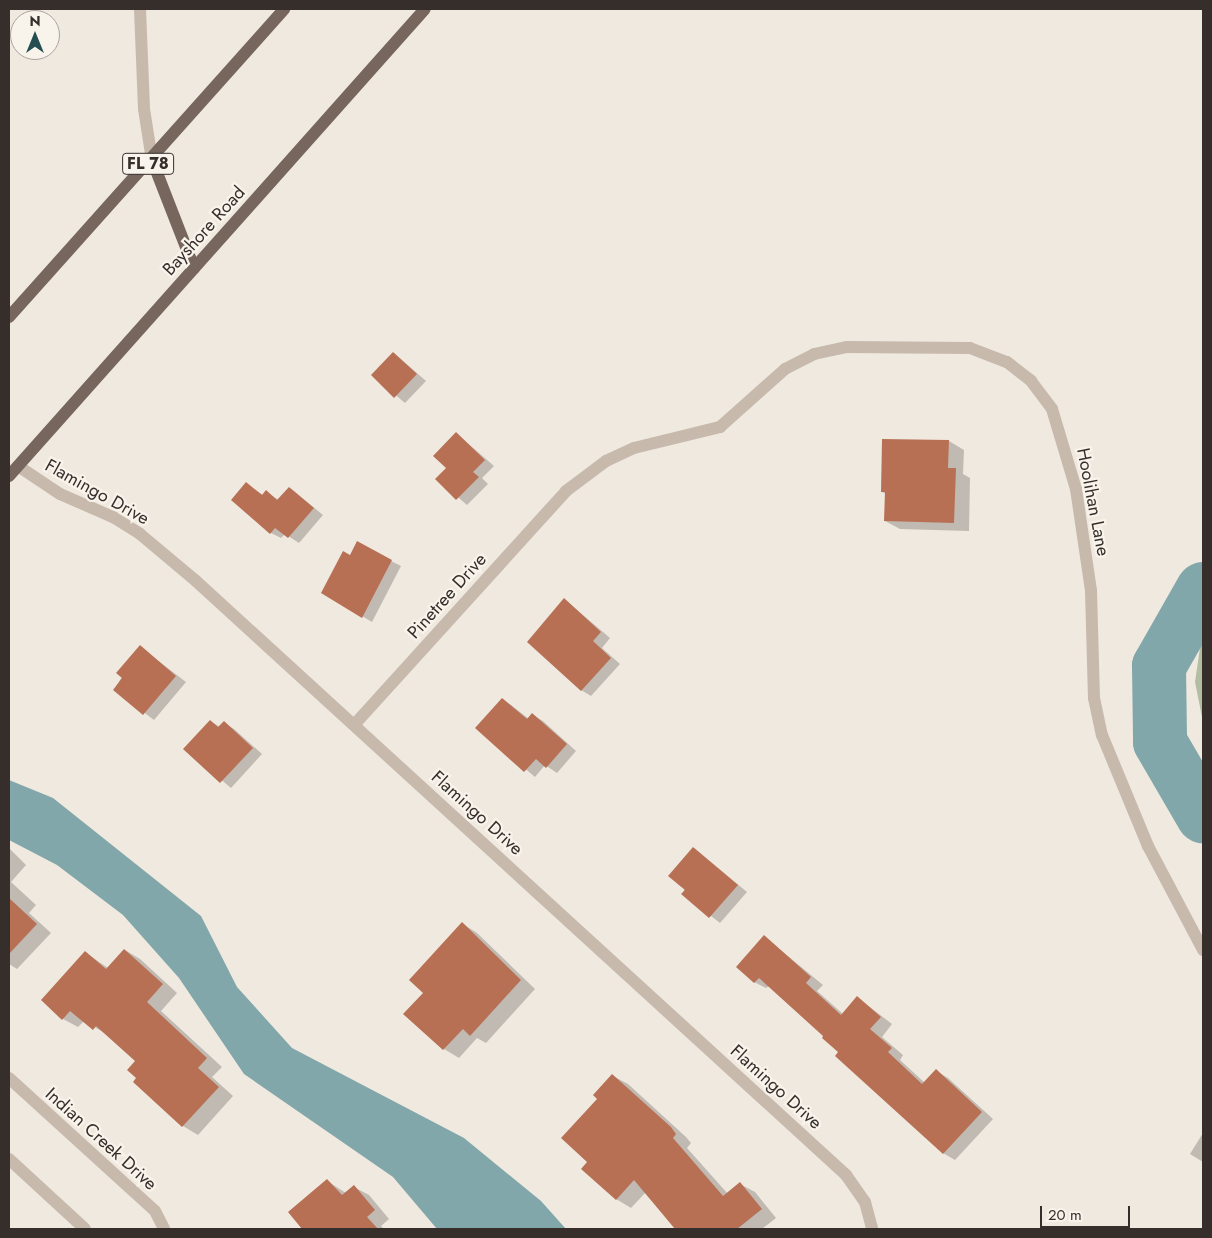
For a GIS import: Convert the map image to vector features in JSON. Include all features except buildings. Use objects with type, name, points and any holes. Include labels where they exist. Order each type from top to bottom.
[{"type":"main road","name":"FL 78","points":[[9,317],[152,160],[284,9]]},
{"type":"main road","name":"Bayshore Road","points":[[13,471],[425,9]]},
{"type":"main road","points":[[152,160],[194,268]]},
{"type":"street","points":[[140,9],[144,109],[152,160]]},
{"type":"street","name":"Hoolihan Lane","points":[[566,491],[606,461],[634,448],[720,427],[785,370],[814,354],[847,346],[970,348],[1007,362],[1031,381],[1052,409],[1076,489],[1091,591],[1094,698],[1102,735],[1148,846],[1203,950]]},
{"type":"street","name":"Flamingo Drive","points":[[13,471],[113,517],[140,534],[354,725],[846,1175],[864,1202],[872,1229]]},
{"type":"street","name":"Pinetree Drive","points":[[354,725],[566,491]]},
{"type":"street","name":"Indian Creek Drive","points":[[9,1078],[155,1211],[164,1229]]},
{"type":"street","points":[[9,1159],[84,1229]]},
{"type":"green space","points":[[1203,628],[1203,722],[1195,682]]},
{"type":"water","points":[[9,780],[53,798],[201,916],[237,987],[292,1048],[464,1138],[541,1201],[566,1229],[437,1229],[393,1177],[244,1074],[179,978],[123,915],[57,865],[9,840]]},
{"type":"waterway","points":[[1203,589],[1159,666],[1160,742],[1203,816]]}]
